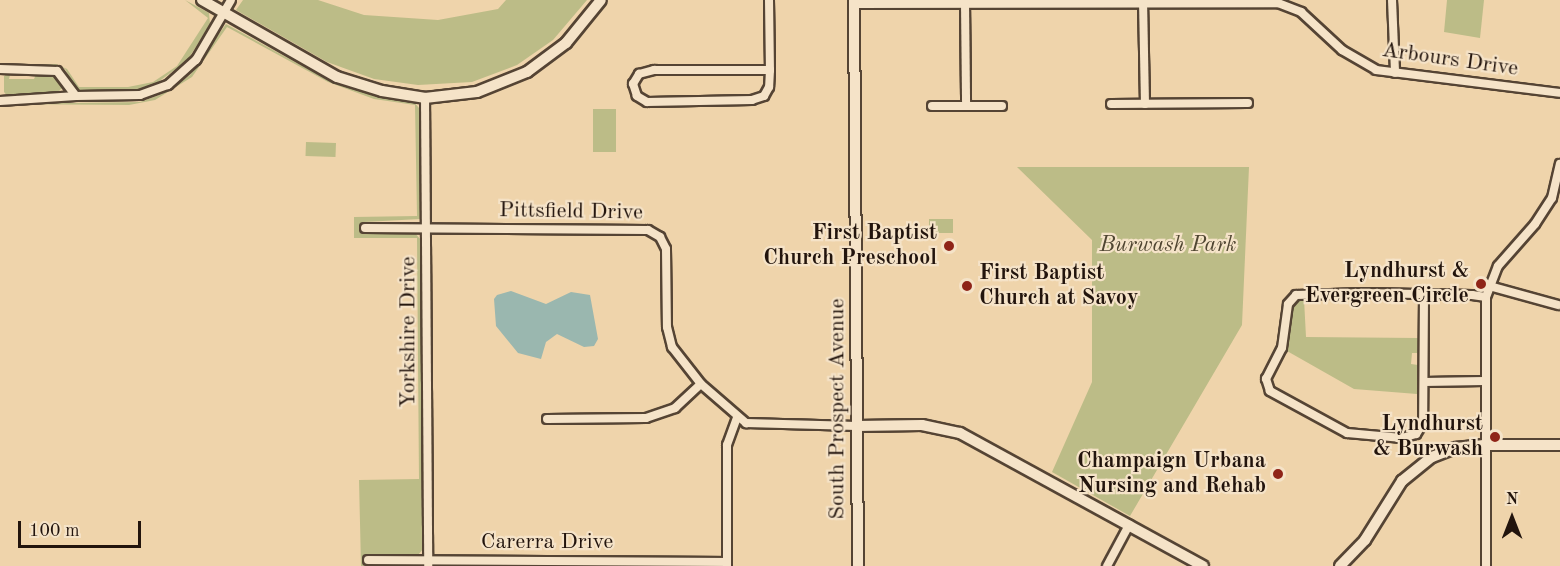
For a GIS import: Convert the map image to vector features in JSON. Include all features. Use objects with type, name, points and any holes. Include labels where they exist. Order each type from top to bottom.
[{"type":"street","points":[[202,0],[338,77],[382,91],[424,98],[477,92],[527,72],[566,43],[601,0]]},
{"type":"street","points":[[0,101],[140,95],[168,85],[196,60],[231,0]]},
{"type":"street","points":[[769,0],[770,70],[768,92],[752,100],[647,102],[633,91],[635,79],[645,71],[770,70]]},
{"type":"street","points":[[1143,0],[1145,104]]},
{"type":"street","points":[[1392,0],[1395,73]]},
{"type":"street","name":"Arbours Drive","points":[[854,2],[1278,1],[1312,21],[1355,60],[1395,73],[1560,93]]},
{"type":"street","name":"South Prospect Avenue","points":[[854,2],[858,566]]},
{"type":"street","points":[[965,2],[966,106]]},
{"type":"street","points":[[0,69],[57,71],[76,96]]},
{"type":"street","name":"Yorkshire Drive","points":[[424,98],[428,563]]},
{"type":"street","points":[[1111,104],[1248,103]]},
{"type":"street","points":[[932,106],[1002,106]]},
{"type":"street","points":[[1486,566],[1484,381],[1486,297],[1489,286],[1507,252],[1543,213],[1560,170]]},
{"type":"street","name":"Pittsfield Drive","points":[[365,228],[644,229],[654,233],[666,249],[667,327],[672,347],[702,384],[737,418],[767,426],[857,426]]},
{"type":"street","points":[[1489,286],[1558,305]]},
{"type":"street","points":[[1424,295],[1422,428],[1402,438],[1340,431],[1270,391],[1266,379],[1282,348],[1288,304],[1296,295],[1424,295],[1486,297]]},
{"type":"street","points":[[1424,382],[1484,381]]},
{"type":"street","points":[[548,419],[646,418],[675,408],[702,384]]},
{"type":"street","points":[[727,564],[727,445],[737,418]]},
{"type":"street","points":[[857,426],[922,425],[960,432],[1203,566]]},
{"type":"street","points":[[1340,566],[1365,540],[1393,493],[1412,470],[1446,451],[1484,445],[1560,445]]},
{"type":"street","points":[[1107,566],[1130,525]]},
{"type":"street","name":"Carerra Drive","points":[[368,560],[428,563],[727,564]]},
{"type":"green space","points":[[185,0],[209,13],[210,24],[187,61],[154,85],[131,91],[77,91],[65,69],[56,66],[0,66],[56,64],[67,69],[79,87],[128,87],[153,82],[177,66],[208,18]]},
{"type":"green space","points":[[243,0],[318,0],[364,15],[438,20],[498,9],[506,0],[587,0],[553,40],[517,65],[472,82],[418,85],[374,79],[327,62],[236,10]]},
{"type":"green space","points":[[1447,0],[1484,0],[1480,38],[1444,32]]},
{"type":"green space","points":[[226,24],[324,78],[365,93],[414,102],[419,108],[420,219],[364,222],[364,232],[414,232],[421,240],[423,549],[418,555],[367,555],[367,565],[420,566],[361,566],[359,480],[419,479],[417,238],[354,238],[354,217],[417,216],[415,105],[374,99],[328,82],[227,27],[192,77],[155,100],[129,105],[0,104],[140,102],[162,94],[190,75]]},
{"type":"green space","points":[[11,71],[9,79],[34,79],[37,72],[49,72],[59,76],[62,88],[54,96],[9,98],[4,92],[4,76]]},
{"type":"green space","points":[[593,109],[616,109],[616,152],[593,152]]},
{"type":"green space","points":[[306,142],[336,143],[335,157],[306,156]]},
{"type":"green space","name":"Burwash Park","points":[[1017,167],[1249,167],[1242,325],[1130,516],[1052,472],[1092,382],[1092,240]]},
{"type":"green space","points":[[929,219],[953,219],[953,233],[929,233]]},
{"type":"green space","points":[[1295,299],[1304,299],[1306,337],[1418,338],[1418,353],[1412,353],[1411,364],[1418,365],[1417,394],[1354,389],[1287,351],[1291,306]]},
{"type":"water","points":[[511,291],[546,304],[571,292],[590,295],[598,339],[594,346],[584,347],[557,334],[546,342],[541,359],[518,353],[496,326],[494,299],[497,295]]},
{"type":"place","name":"First Baptist Church Preschool","points":[[949,246]]},
{"type":"place","name":"Lyndhurst & Evergreen Circle","points":[[1481,284]]},
{"type":"place","name":"First Baptist Church at Savoy","points":[[967,286]]},
{"type":"place","name":"Lyndhurst & Burwash","points":[[1495,437]]},
{"type":"place","name":"Champaign Urbana Nursing and Rehab","points":[[1278,474]]}]
